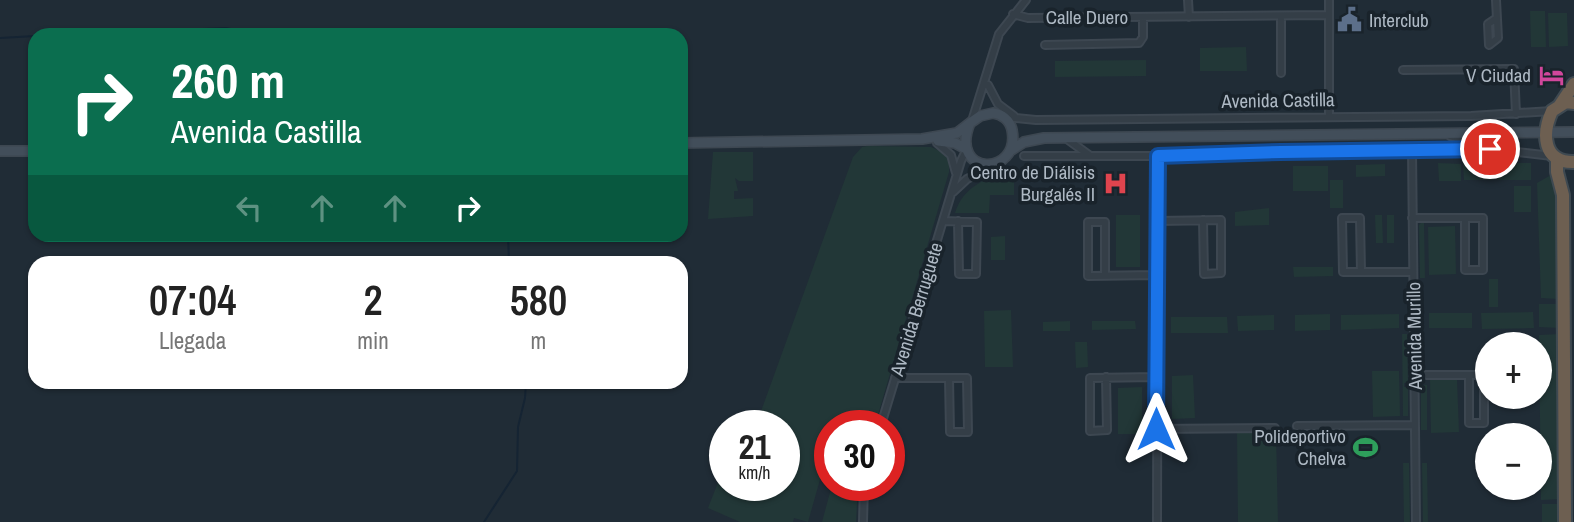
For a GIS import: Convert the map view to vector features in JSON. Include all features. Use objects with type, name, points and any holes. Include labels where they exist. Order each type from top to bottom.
[{"type":"highway","points":[[1565,522],[1563,195],[1555,158],[1547,145],[1547,131],[1556,108],[1574,85]]},
{"type":"highway","points":[[1556,108],[1574,103]]},
{"type":"highway","points":[[1555,158],[1574,162]]},
{"type":"street","points":[[995,165],[978,163],[969,157],[966,135],[999,34],[1026,0]]},
{"type":"street","points":[[1188,0],[1189,17]]},
{"type":"street","points":[[1329,0],[1329,117]]},
{"type":"street","points":[[1496,0],[1497,18]]},
{"type":"street","name":"Calle Duero","points":[[1013,14],[1028,18],[1329,15]]},
{"type":"street","points":[[1281,16],[1281,73]]},
{"type":"street","points":[[1045,45],[1139,43],[1143,37],[1143,17]]},
{"type":"street","points":[[1404,70],[1514,69],[1516,114]]},
{"type":"street","points":[[987,72],[990,97],[1001,115]]},
{"type":"street","points":[[988,85],[999,104],[1015,121]]},
{"type":"street","name":"Avenida Castilla","points":[[1015,121],[1516,114],[1556,108]]},
{"type":"street","points":[[925,139],[957,133],[984,114],[1001,115],[1015,121]]},
{"type":"street","points":[[952,193],[967,179],[1004,160],[1010,151],[1015,121]]},
{"type":"street","name":"Avenida Castilla","points":[[1015,121],[1025,134],[1044,138]]},
{"type":"street","name":"Avenida Castilla","points":[[1010,151],[1024,142],[1044,138],[1574,132]]},
{"type":"street","name":"Avenida Castilla","points":[[1441,133],[1490,149]]},
{"type":"street","points":[[1066,138],[1089,155]]},
{"type":"street","points":[[925,139],[940,144],[951,155],[956,168],[955,179]]},
{"type":"street","points":[[688,143],[925,139],[955,143],[966,150]]},
{"type":"street","name":"Avenida Castilla","points":[[1024,156],[1490,149],[1555,158]]},
{"type":"street","name":"Avenida Berruguete","points":[[885,410],[966,150]]},
{"type":"street","name":"Avenida Murillo","points":[[1412,150],[1416,522]]},
{"type":"street","points":[[0,151],[28,151]]},
{"type":"street","points":[[1157,522],[1158,156]]},
{"type":"street","points":[[1361,272],[1360,218],[1342,218],[1343,272],[1361,272],[1413,272]]},
{"type":"street","points":[[1412,218],[1465,218],[1483,218],[1483,270],[1465,270],[1465,218]]},
{"type":"street","points":[[1158,221],[1203,220],[1221,220],[1221,274],[1204,274],[1203,220]]},
{"type":"street","points":[[943,221],[958,221],[977,222],[976,274],[959,274],[958,221]]},
{"type":"street","points":[[1105,275],[1105,222],[1088,222],[1088,276],[1157,275]]},
{"type":"street","points":[[1414,375],[1469,375],[1484,375],[1484,423],[1469,423],[1469,375]]},
{"type":"street","points":[[1106,377],[1107,430],[1090,431],[1090,378],[1106,377],[1156,377]]},
{"type":"street","points":[[895,378],[949,378],[967,378],[968,432],[950,432],[949,378]]},
{"type":"street","points":[[1297,426],[1415,425]]},
{"type":"street","points":[[1156,429],[1275,428]]},
{"type":"street","points":[[863,522],[864,501]]},
{"type":"green space","points":[[1530,11],[1545,11],[1546,47],[1531,47]]},
{"type":"green space","points":[[1548,13],[1567,13],[1568,46],[1549,47]]},
{"type":"green space","points":[[1246,47],[1247,71],[1200,71],[1200,48]]},
{"type":"green space","points":[[1146,60],[1146,76],[1055,77],[1055,61]]},
{"type":"green space","points":[[862,147],[931,147],[944,153],[949,160],[949,172],[879,410],[814,410],[814,501],[808,522],[794,518],[793,522],[740,522],[708,508],[711,501],[800,501],[800,410],[761,410],[853,157]]},
{"type":"green space","points":[[713,152],[753,152],[753,181],[739,181],[735,178],[738,191],[734,191],[734,199],[753,198],[753,216],[708,219]]},
{"type":"green space","points":[[1438,163],[1461,164],[1461,181],[1439,181]]},
{"type":"green space","points":[[1463,163],[1494,163],[1494,180],[1464,180]]},
{"type":"green space","points":[[1496,163],[1531,163],[1531,180],[1497,180]]},
{"type":"green space","points":[[1385,164],[1385,176],[1356,177],[1356,165]]},
{"type":"green space","points":[[1293,166],[1328,166],[1328,191],[1293,191]]},
{"type":"green space","points":[[1014,169],[1014,195],[990,195],[989,213],[955,213],[970,189],[986,179]]},
{"type":"green space","points":[[1551,175],[1558,192],[1559,299],[1541,298],[1537,183]]},
{"type":"green space","points":[[1330,180],[1343,180],[1343,208],[1330,208]]},
{"type":"green space","points":[[1514,186],[1531,186],[1531,212],[1514,212]]},
{"type":"green space","points":[[1269,208],[1269,225],[1235,226],[1235,212]]},
{"type":"green space","points":[[1116,215],[1140,215],[1140,267],[1116,267]]},
{"type":"green space","points":[[1375,215],[1382,215],[1383,243],[1376,243]]},
{"type":"green space","points":[[1387,215],[1394,215],[1394,243],[1387,243]]},
{"type":"green space","points":[[1421,223],[1424,223],[1425,278],[1420,278]]},
{"type":"green space","points":[[1455,226],[1456,274],[1429,275],[1428,227]]},
{"type":"green space","points":[[1005,236],[1005,260],[991,260],[991,237]]},
{"type":"green space","points":[[1293,267],[1333,267],[1333,276],[1294,277]]},
{"type":"green space","points":[[1489,279],[1498,279],[1498,307],[1489,307]]},
{"type":"green space","points":[[1539,304],[1559,304],[1559,328],[1539,327]]},
{"type":"green space","points":[[1011,310],[1013,367],[985,367],[984,311]]},
{"type":"green space","points":[[1533,312],[1534,328],[1482,329],[1481,313]]},
{"type":"green space","points":[[1429,313],[1472,313],[1472,328],[1429,328]]},
{"type":"green space","points":[[1330,314],[1330,330],[1295,331],[1295,315]]},
{"type":"green space","points":[[1399,314],[1399,328],[1341,330],[1341,315]]},
{"type":"green space","points":[[1274,315],[1274,330],[1238,331],[1237,316]]},
{"type":"green space","points":[[1171,317],[1227,317],[1228,333],[1171,333]]},
{"type":"green space","points":[[1070,321],[1070,331],[1043,331],[1043,322]]},
{"type":"green space","points":[[1092,321],[1135,321],[1136,329],[1092,330]]},
{"type":"green space","points":[[1402,334],[1407,334],[1408,383],[1404,383],[1404,387],[1408,387],[1408,416],[1403,416]]},
{"type":"green space","points":[[1552,334],[1560,334],[1562,499],[1552,499],[1552,423],[1540,423],[1540,409],[1552,409]]},
{"type":"green space","points":[[1075,342],[1087,342],[1088,367],[1076,368]]},
{"type":"green space","points":[[1372,371],[1399,371],[1400,416],[1373,417]]},
{"type":"green space","points":[[1193,375],[1195,418],[1172,419],[1172,376]]},
{"type":"green space","points":[[1457,379],[1459,432],[1431,433],[1430,380]]},
{"type":"green space","points":[[1421,385],[1427,385],[1427,430],[1421,430]]},
{"type":"green space","points":[[1142,387],[1142,434],[1118,434],[1118,388]]},
{"type":"green space","points":[[1237,433],[1276,433],[1278,522],[1238,522]]},
{"type":"green space","points":[[1403,463],[1409,463],[1410,522],[1404,522]]},
{"type":"green space","points":[[1422,463],[1427,463],[1428,522],[1423,522]]},
{"type":"green space","points":[[828,501],[857,501],[856,522],[822,522]]},
{"type":"green space","points":[[1542,504],[1560,504],[1558,522],[1542,522]]},
{"type":"waterway","points":[[0,38],[28,36]]},
{"type":"waterway","points":[[508,242],[509,256]]},
{"type":"waterway","points":[[484,522],[517,471],[518,427],[526,389]]},
{"type":"place","name":"Interclub","points":[[1349,20]]},
{"type":"place","name":"V Ciudad","points":[[1551,75]]},
{"type":"place","name":"Centro de Diálisis Burgalés II","points":[[1115,183]]},
{"type":"place","name":"Polideportivo Chelva","points":[[1366,447]]},
{"type":"route","points":[[1156,429],[1158,156],[1490,149]]}]
